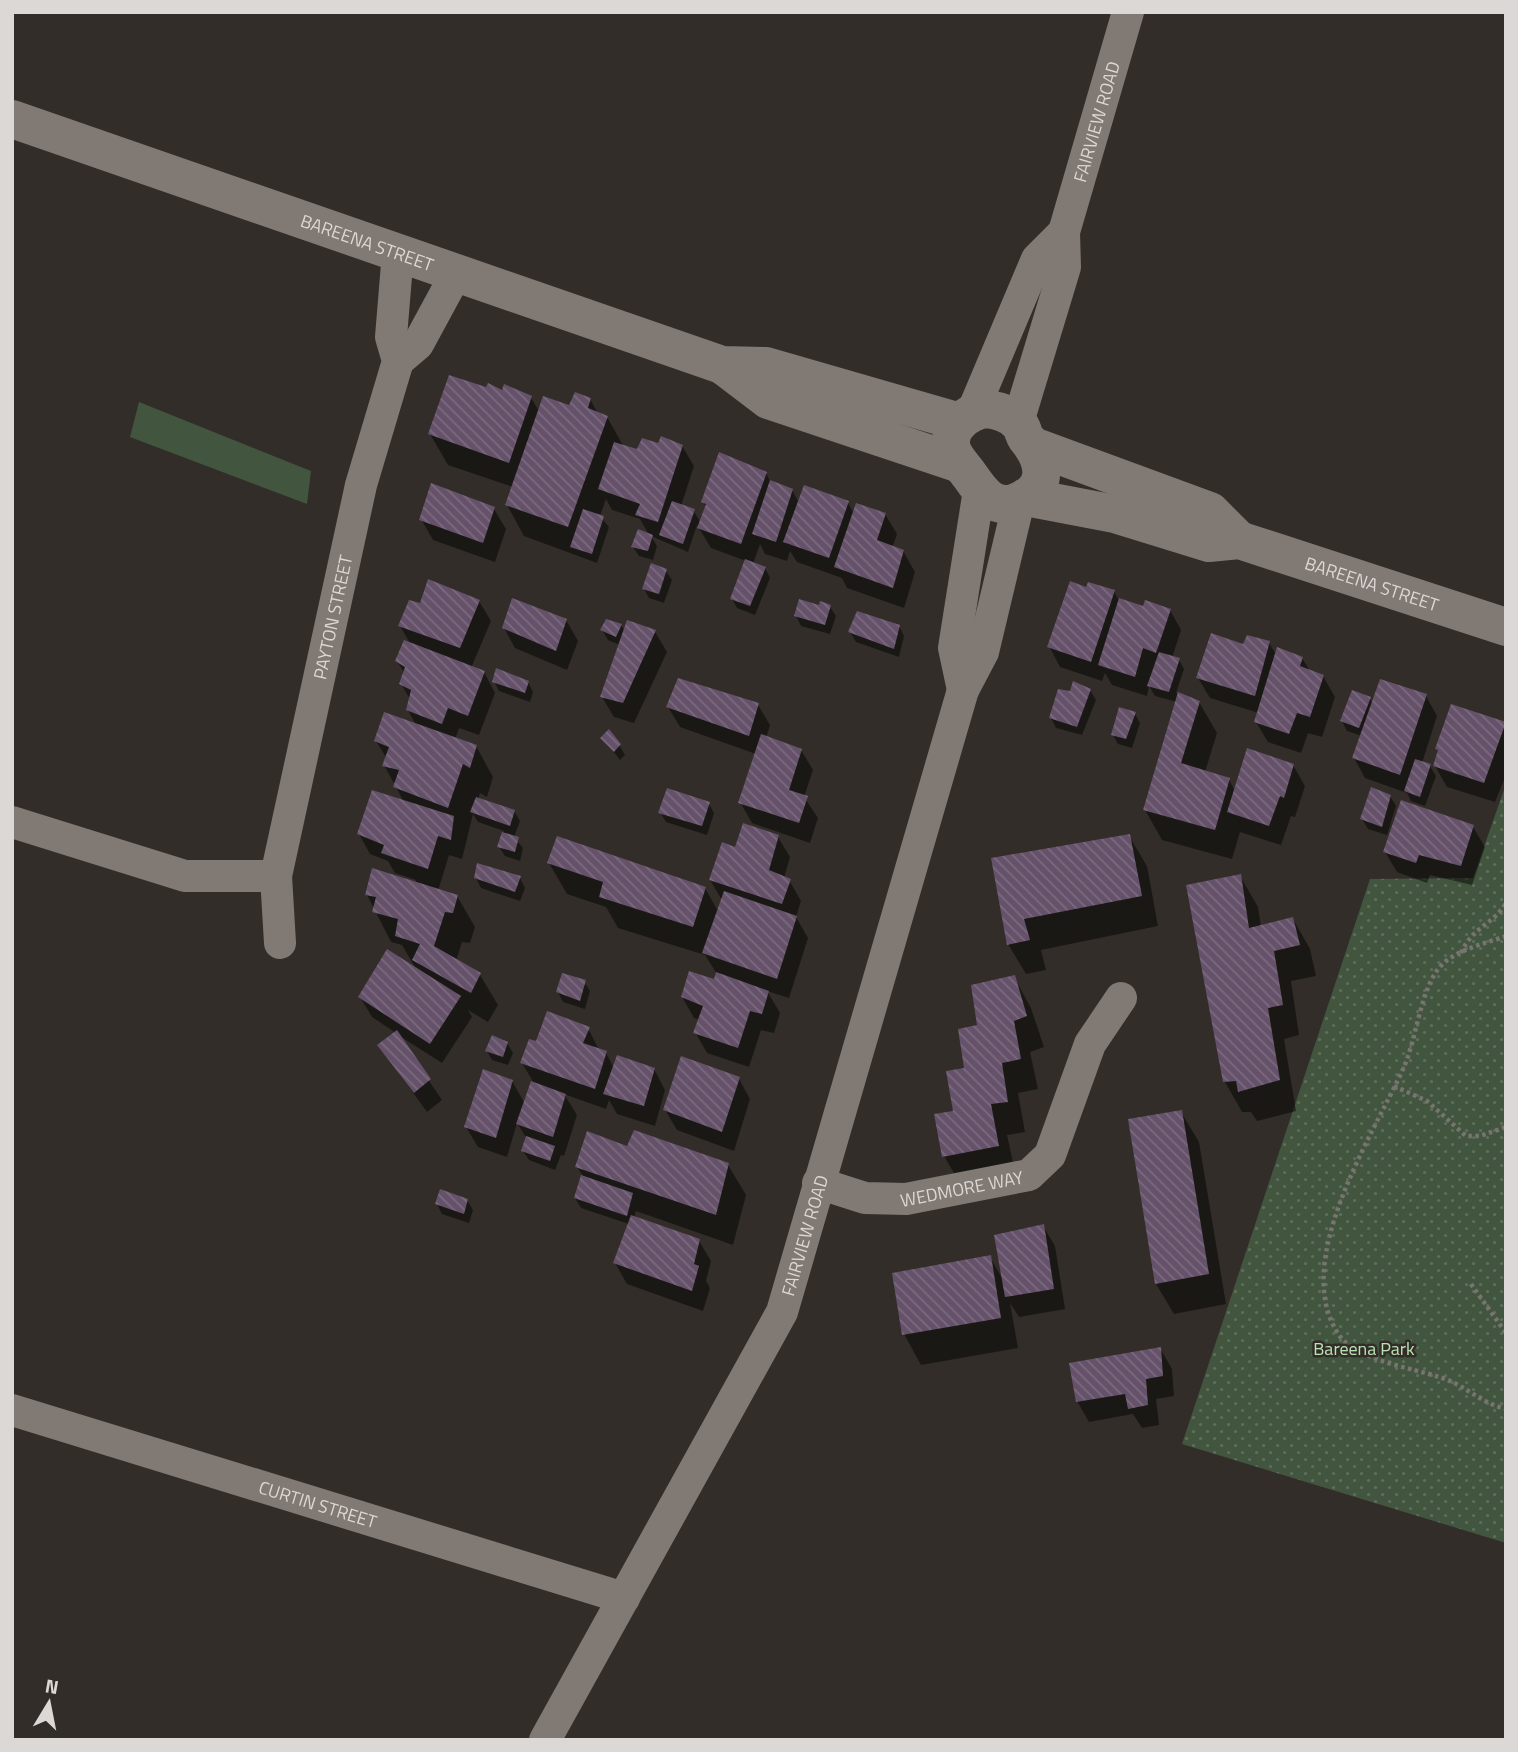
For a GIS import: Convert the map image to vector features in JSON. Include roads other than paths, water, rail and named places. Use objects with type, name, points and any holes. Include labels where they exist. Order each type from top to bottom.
[{"type":"main road","name":"BAREENA STREET","points":[[12,119],[722,365],[768,400],[969,477]]},
{"type":"main road","name":"BAREENA STREET","points":[[722,365],[766,366],[966,418]]},
{"type":"main road","points":[[986,409],[999,411],[1027,435],[1042,466],[1042,475],[1037,486],[1022,499],[996,503],[969,477],[952,450],[951,435],[966,418],[986,409]]},
{"type":"main road","name":"BAREENA STREET","points":[[1027,435],[1210,512],[1239,540]]},
{"type":"main road","name":"BAREENA STREET","points":[[1022,499],[1115,514],[1209,543],[1239,540],[1506,627]]},
{"type":"street","name":"FAIRVIEW ROAD","points":[[1027,435],[1065,267],[1064,232],[1128,12]]},
{"type":"street","name":"FAIRVIEW ROAD","points":[[966,418],[1037,259],[1064,232]]},
{"type":"street","name":"PAYTON STREET","points":[[280,943],[276,876],[361,485],[398,361],[391,337],[398,252]]},
{"type":"street","name":"PAYTON STREET","points":[[398,361],[418,344],[457,272]]},
{"type":"street","name":"FAIRVIEW ROAD","points":[[962,690],[954,649],[969,477]]},
{"type":"street","name":"FAIRVIEW ROAD","points":[[545,1740],[782,1312],[962,690],[983,652],[1022,499]]},
{"type":"street","points":[[12,822],[185,876],[276,876]]},
{"type":"street","name":"WEDMORE WAY","points":[[818,1183],[865,1198],[906,1199],[1029,1175],[1050,1155],[1090,1044],[1121,998]]},
{"type":"street","name":"CURTIN STREET","points":[[12,1410],[624,1598]]},
{"type":"park label","name":"Bareena Park","points":[[1364,1348]]}]
